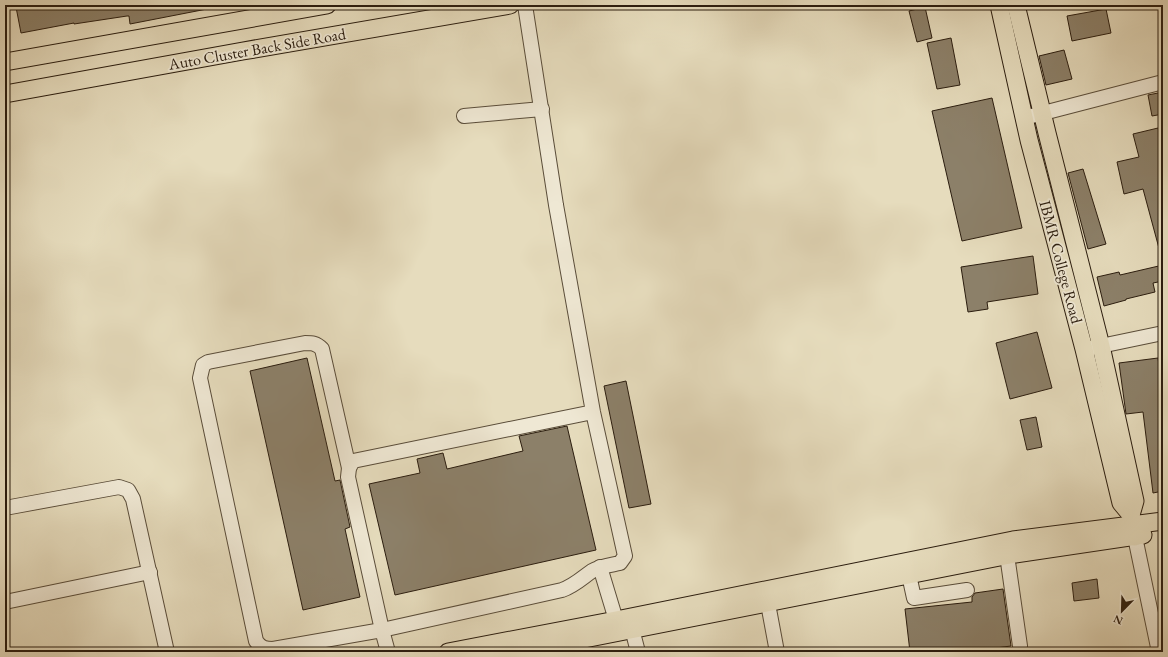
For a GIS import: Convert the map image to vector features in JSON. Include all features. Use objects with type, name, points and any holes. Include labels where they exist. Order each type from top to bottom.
[{"type":"main road","name":"Auto Cluster Back Side Road","points":[[5,62],[327,5]]},
{"type":"main road","name":"Auto Cluster Back Side Road","points":[[5,94],[510,5]]},
{"type":"main road","name":"IBMR College Road","points":[[999,5],[1024,118],[1092,348]]},
{"type":"main road","name":"IBMR College Road","points":[[1016,5],[1042,113],[1092,348],[1121,503],[1133,526]]},
{"type":"main road","points":[[518,652],[1013,540],[1163,521]]},
{"type":"main road","points":[[766,596],[909,575],[1007,555],[1133,526],[1163,532]]},
{"type":"main road","points":[[448,652],[616,620],[639,624]]},
{"type":"street","points":[[388,652],[382,630],[348,477],[349,468],[322,349],[317,344],[305,343],[208,362],[203,365],[200,378],[256,641],[262,650],[382,630],[562,590],[569,588],[593,570],[620,563],[625,556],[594,412],[558,212],[525,5]]},
{"type":"street","points":[[1024,118],[1163,82]]},
{"type":"street","points":[[464,116],[542,109]]},
{"type":"street","points":[[1092,348],[1163,333]]},
{"type":"street","points":[[349,468],[353,461],[365,458],[594,412]]},
{"type":"street","points":[[5,508],[119,487],[128,490],[133,499],[168,652]]},
{"type":"street","points":[[1133,526],[1159,652]]},
{"type":"street","points":[[1007,555],[1020,646]]},
{"type":"street","points":[[600,567],[616,620]]},
{"type":"street","points":[[5,602],[150,572]]},
{"type":"street","points":[[909,575],[914,598],[967,590]]},
{"type":"street","points":[[766,596],[777,652]]},
{"type":"street","points":[[638,652],[639,624]]},
{"type":"building","points":[[28,5],[158,5],[159,9],[180,5],[206,5],[207,9],[130,24],[129,16],[127,16],[74,23],[21,33],[16,7]]},
{"type":"building","points":[[925,7],[932,38],[917,42],[909,11]]},
{"type":"building","points":[[1106,9],[1111,33],[1072,41],[1067,16]]},
{"type":"building","points":[[951,38],[960,85],[937,89],[927,43]]},
{"type":"building","points":[[1064,50],[1072,79],[1046,85],[1039,56]]},
{"type":"building","points":[[1163,92],[1163,114],[1152,116],[1148,95]]},
{"type":"building","points":[[992,98],[1022,228],[962,241],[932,111]]},
{"type":"building","points":[[1158,128],[1163,148],[1163,252],[1160,252],[1143,189],[1124,194],[1117,162],[1139,157],[1133,134]]},
{"type":"building","points":[[1083,169],[1106,244],[1088,249],[1068,173]]},
{"type":"building","points":[[1033,256],[1038,294],[987,302],[988,309],[968,312],[961,267]]},
{"type":"building","points":[[1163,265],[1163,281],[1153,283],[1155,292],[1104,306],[1097,277],[1119,272],[1120,275]]},
{"type":"building","points":[[1037,332],[1052,388],[1010,399],[996,343]]},
{"type":"building","points":[[307,358],[335,481],[340,480],[350,527],[345,529],[360,597],[303,610],[250,371]]},
{"type":"building","points":[[1158,358],[1163,394],[1163,491],[1153,493],[1143,412],[1126,414],[1119,363]]},
{"type":"building","points":[[626,381],[651,504],[629,508],[604,386]]},
{"type":"building","points":[[1036,417],[1042,447],[1027,450],[1020,420]]},
{"type":"building","points":[[567,426],[596,550],[395,595],[369,484],[420,473],[417,459],[443,453],[447,469],[523,451],[519,436]]},
{"type":"building","points":[[1097,579],[1099,598],[1074,601],[1072,583]]},
{"type":"building","points":[[1003,589],[1011,646],[964,652],[910,652],[905,609],[972,602],[972,597],[975,593]]}]
